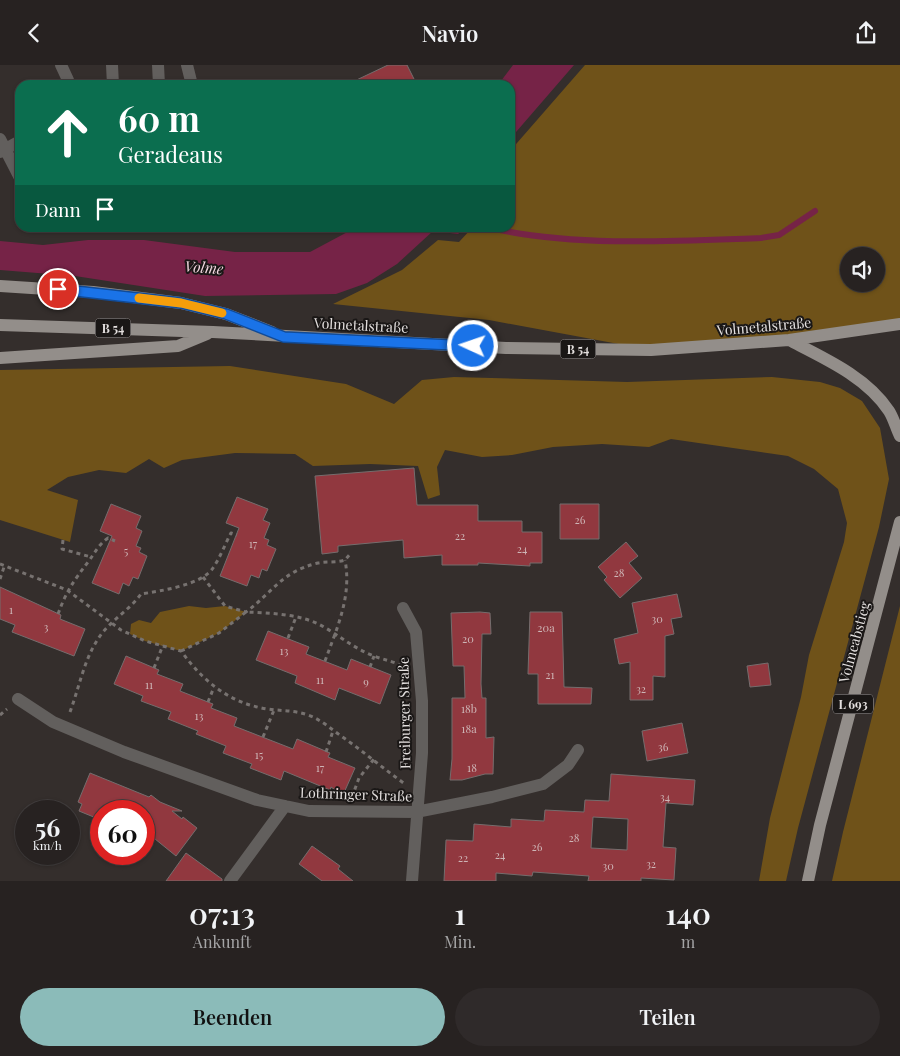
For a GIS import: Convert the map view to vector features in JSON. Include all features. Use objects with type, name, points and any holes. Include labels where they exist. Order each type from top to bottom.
[{"type":"main road","points":[[0,286],[93,292],[181,303],[226,314],[284,337]]},
{"type":"main road","name":"Volmetalstraße","points":[[0,325],[213,332],[506,348],[651,350],[789,340],[900,324]]},
{"type":"main road","points":[[0,357],[178,346],[213,332]]},
{"type":"main road","points":[[789,340],[825,359],[869,389],[890,412],[900,436]]},
{"type":"main road","name":"Volmeabstieg","points":[[808,881],[820,825],[900,525]]},
{"type":"street","points":[[61,65],[68,80]]},
{"type":"street","points":[[112,65],[113,80]]},
{"type":"street","points":[[158,65],[158,80]]},
{"type":"street","points":[[186,65],[190,80]]},
{"type":"street","points":[[15,143],[2,147],[15,169]]},
{"type":"street","name":"Freiburger Straße","points":[[403,608],[416,632],[421,676],[422,753],[412,881]]},
{"type":"street","name":"Lothringer Straße","points":[[18,699],[64,727],[208,783],[258,800],[309,811],[416,812],[492,797],[543,784],[568,765],[578,750]]},
{"type":"street","points":[[230,881],[285,806]]},
{"type":"path","points":[[64,727],[83,671],[98,639],[112,623],[135,603],[141,594],[177,587],[203,577],[213,569],[231,533],[237,535]]},
{"type":"path","points":[[58,614],[67,590],[98,544],[108,538],[115,541]]},
{"type":"path","points":[[63,540],[62,549],[91,557]]},
{"type":"path","points":[[181,651],[219,633],[246,612],[269,589],[295,571],[316,564],[345,560],[351,553]]},
{"type":"path","points":[[325,661],[339,626],[346,594],[348,578],[345,560]]},
{"type":"path","points":[[0,564],[67,590],[112,623],[145,641],[181,651],[196,671],[214,687],[248,705],[274,710],[287,709],[309,715],[374,759],[419,795]]},
{"type":"path","points":[[0,579],[4,567]]},
{"type":"path","points":[[203,577],[224,606],[246,612],[296,617],[324,627],[374,656],[392,660],[421,676]]},
{"type":"path","points":[[288,638],[296,617]]},
{"type":"path","points":[[154,668],[163,645]]},
{"type":"path","points":[[370,667],[374,656]]},
{"type":"path","points":[[208,702],[214,687]]},
{"type":"path","points":[[263,737],[274,710]]},
{"type":"path","points":[[326,751],[334,731]]},
{"type":"path","points":[[351,812],[352,797],[359,778],[374,759]]},
{"type":"shaded area","points":[[585,65],[900,65],[900,324],[651,350],[489,320],[333,304],[402,270],[438,240],[459,242],[468,232],[515,232],[515,145]]},
{"type":"shaded area","points":[[230,366],[346,384],[394,404],[422,380],[454,377],[627,382],[772,377],[820,382],[840,388],[862,401],[880,428],[889,479],[879,527],[798,828],[786,881],[759,881],[770,818],[801,697],[809,655],[844,542],[847,523],[838,489],[814,469],[788,456],[671,439],[649,447],[602,444],[553,447],[512,455],[482,457],[445,450],[437,467],[440,495],[428,499],[418,466],[370,464],[313,466],[295,454],[235,453],[182,460],[164,468],[149,459],[126,473],[99,470],[68,477],[47,490],[78,500],[70,542],[0,520],[0,370]]},
{"type":"shaded area","points":[[189,606],[206,608],[225,606],[246,612],[219,633],[181,651],[145,641],[130,634],[131,624],[139,620],[151,623],[160,612]]},
{"type":"shaded area","points":[[900,606],[900,881],[832,881],[843,832]]},
{"type":"water","points":[[513,65],[574,65],[515,133],[515,80],[502,80]]},
{"type":"water","name":"Volme","points":[[348,232],[432,232],[397,264],[367,283],[336,294],[205,296],[75,276],[0,270],[0,241],[43,245],[88,240],[144,240],[235,252],[310,252]]},
{"type":"water","points":[[441,232],[460,232],[458,234]]},
{"type":"building","points":[[388,65],[407,65],[414,80],[356,80]]},
{"type":"building","points":[[414,468],[417,505],[478,505],[478,521],[522,521],[522,532],[542,532],[542,563],[530,563],[530,566],[478,563],[478,565],[442,565],[442,555],[404,558],[403,540],[338,546],[338,552],[322,554],[315,476]]},
{"type":"building","points":[[237,497],[268,509],[263,520],[270,523],[264,538],[269,540],[267,545],[276,549],[267,571],[262,569],[259,578],[251,575],[247,586],[220,576],[239,528],[226,523]]},
{"type":"building","points":[[111,504],[141,516],[136,528],[142,531],[136,546],[141,548],[139,552],[147,556],[138,579],[133,577],[129,586],[123,583],[119,594],[92,583],[112,536],[100,531]]},
{"type":"building","points":[[560,504],[599,504],[599,539],[560,539]]},
{"type":"building","points":[[626,542],[638,556],[629,563],[642,578],[620,598],[604,580],[607,577],[598,567]]},
{"type":"building","points":[[0,587],[61,615],[60,619],[85,629],[74,656],[12,632],[15,625],[0,619]]},
{"type":"building","points":[[677,594],[682,617],[671,619],[674,634],[665,636],[665,677],[653,676],[653,700],[630,700],[630,662],[619,664],[614,639],[638,633],[632,603]]},
{"type":"building","points":[[530,612],[562,612],[564,687],[592,688],[591,704],[538,704],[538,674],[528,674]]},
{"type":"building","points":[[451,613],[490,613],[491,634],[482,634],[481,684],[482,698],[486,698],[486,738],[494,737],[493,774],[485,774],[462,780],[450,780],[452,698],[465,698],[464,666],[453,666]]},
{"type":"building","points":[[268,631],[309,647],[306,654],[347,670],[351,659],[391,675],[380,704],[339,688],[335,700],[295,683],[297,676],[256,660]]},
{"type":"building","points":[[126,656],[159,670],[157,674],[183,684],[180,691],[213,704],[211,708],[237,718],[234,726],[293,749],[297,739],[330,753],[328,757],[355,768],[343,795],[331,787],[330,790],[284,771],[281,780],[250,768],[252,764],[223,753],[226,746],[196,734],[198,731],[168,719],[171,712],[141,701],[143,696],[114,684]]},
{"type":"building","points":[[768,663],[771,685],[750,687],[747,666]]},
{"type":"building","points":[[682,723],[688,753],[647,761],[642,731]]},
{"type":"building","points":[[90,773],[149,797],[151,795],[160,802],[182,811],[172,811],[197,828],[176,856],[155,839],[155,800],[90,800],[90,816],[80,811],[82,804],[79,800]]},
{"type":"building","points":[[611,774],[695,780],[693,805],[666,803],[663,847],[676,848],[674,880],[641,878],[641,881],[588,881],[589,876],[533,872],[532,876],[496,873],[496,881],[444,881],[446,840],[473,841],[474,824],[511,827],[511,819],[544,821],[545,810],[584,812],[585,800],[609,801]],"holes":[[[593,817],[628,819],[627,850],[591,848]]]},
{"type":"building","points":[[312,846],[340,866],[338,869],[353,881],[322,881],[299,864]]},
{"type":"building","points":[[186,853],[222,879],[222,881],[166,881]]},
{"type":"waterway","points":[[511,232],[593,241],[761,238],[779,235],[815,211]]},
{"type":"slow traffic","points":[[139,298],[181,303],[222,313]]},
{"type":"route","points":[[58,289],[181,303],[226,314],[284,337],[473,346]]}]
